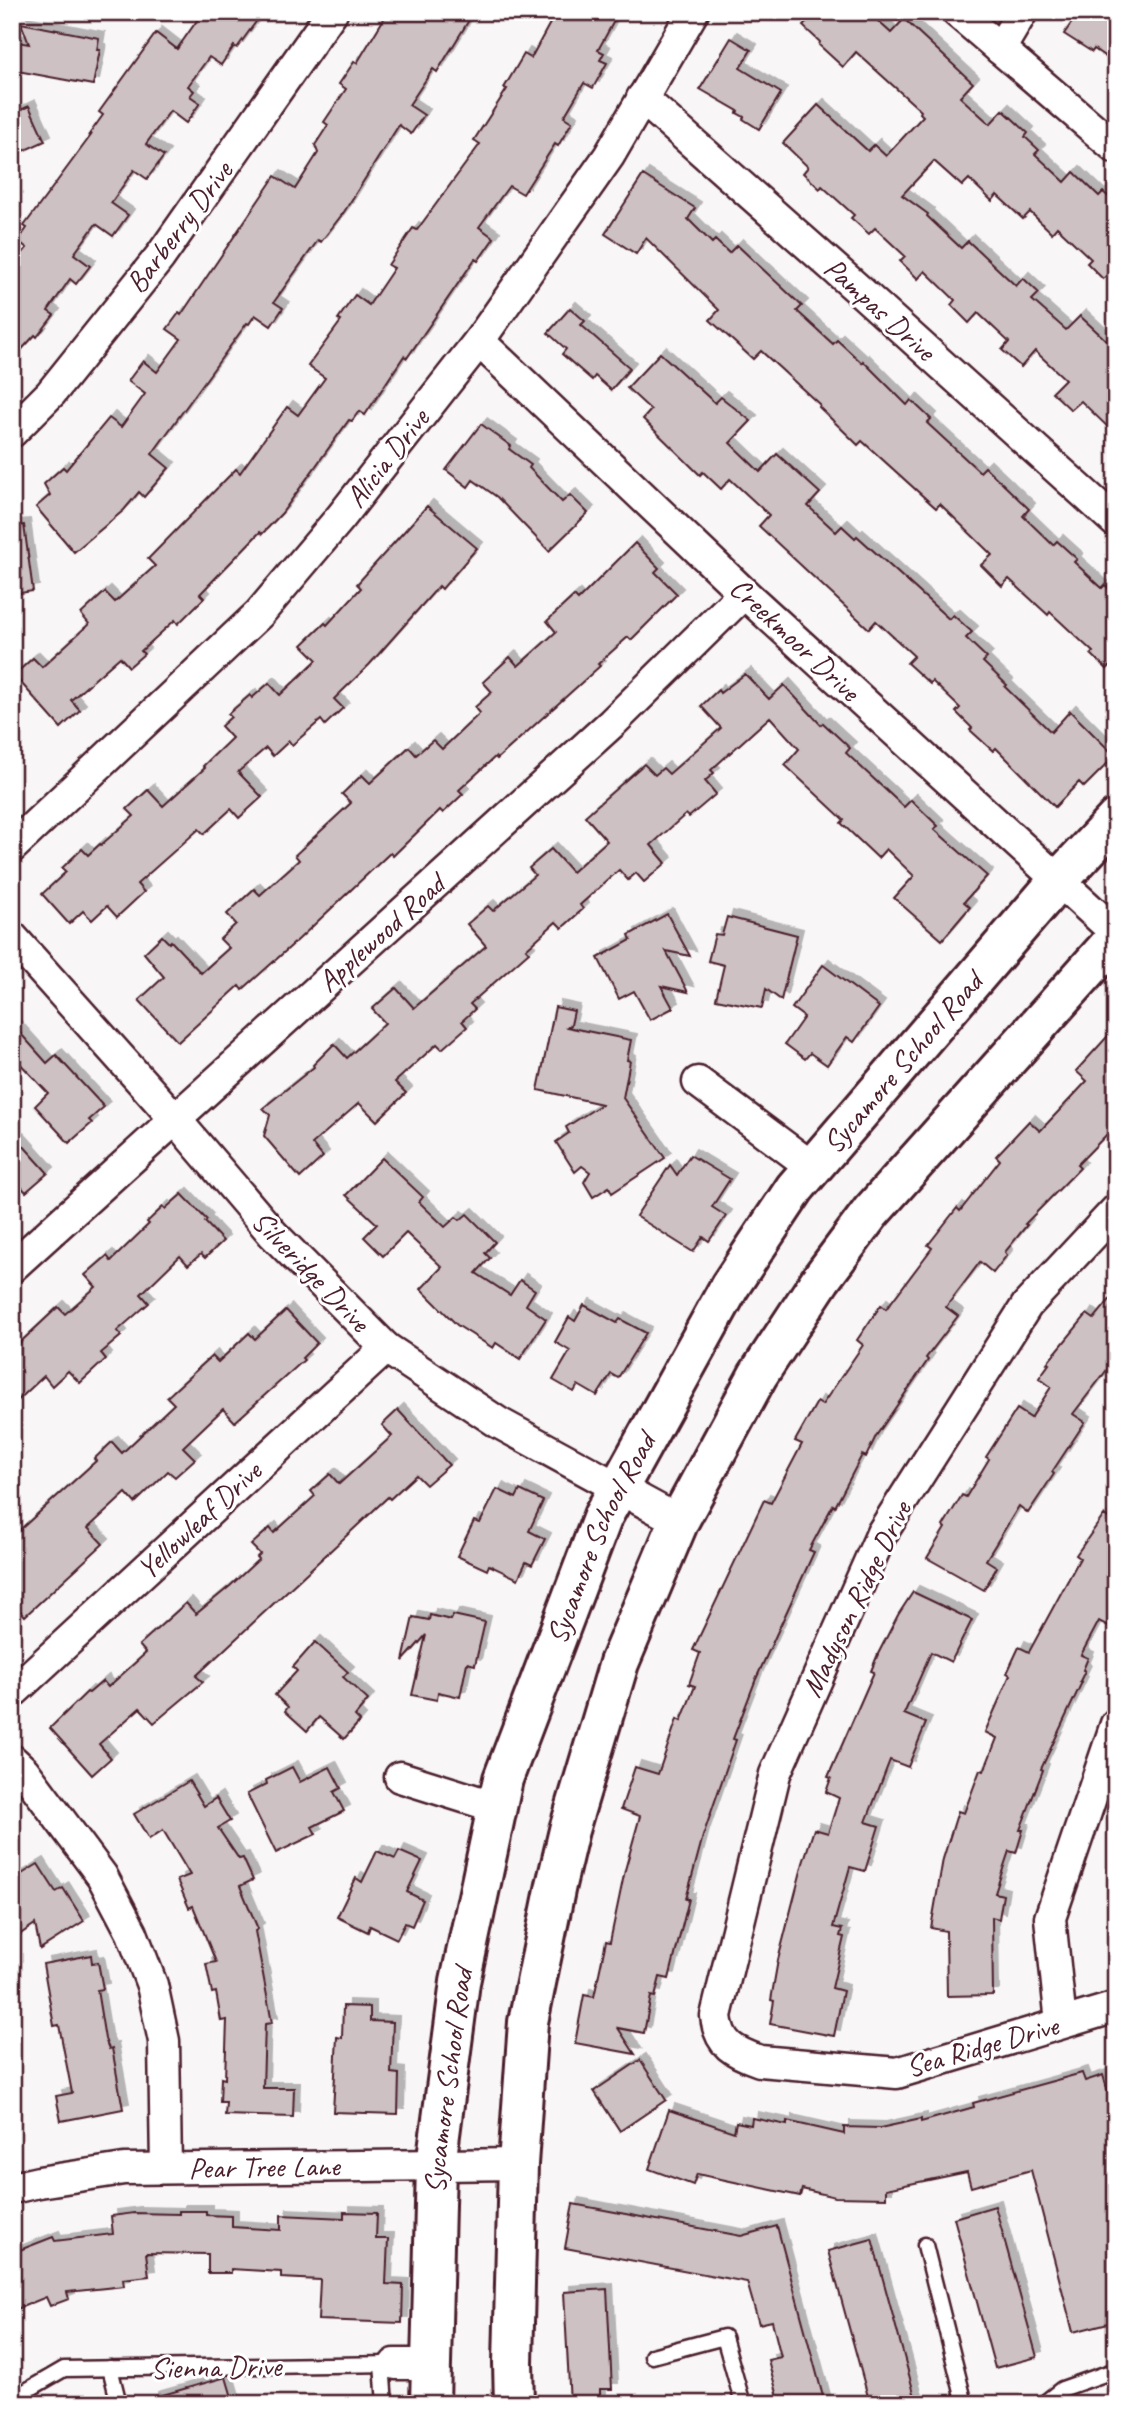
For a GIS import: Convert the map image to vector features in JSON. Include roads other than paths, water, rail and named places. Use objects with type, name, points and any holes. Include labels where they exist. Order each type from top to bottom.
[{"type":"main road","name":"Sycamore School Road","points":[[430,2404],[402,2364],[436,2165],[460,1982],[503,1779],[603,1516],[730,1286],[794,1188],[1058,881],[1116,819]]},
{"type":"main road","points":[[514,2404],[518,2164],[528,2022],[564,1852],[619,1663],[679,1521],[758,1375],[821,1279],[871,1212],[1116,935]]},
{"type":"street","name":"Barberry Drive","points":[[12,432],[51,393],[160,257],[332,12]]},
{"type":"street","name":"Alicia Drive","points":[[12,847],[259,614],[341,517],[478,341],[609,156],[693,12]]},
{"type":"street","points":[[957,12],[1116,148]]},
{"type":"street","points":[[1000,50],[1022,12]]},
{"type":"street","name":"Pampas Drive","points":[[642,99],[1116,522]]},
{"type":"street","name":"Creekmoor Drive","points":[[478,341],[744,593],[1116,935]]},
{"type":"street","name":"Applewood Road","points":[[12,1267],[602,733],[744,593]]},
{"type":"street","name":"Silveridge Drive","points":[[12,937],[175,1119],[273,1234],[386,1348],[499,1423],[679,1521]]},
{"type":"street","points":[[698,1082],[812,1167]]},
{"type":"street","name":"Madyson Ridge Drive","points":[[725,2043],[718,2031],[716,2016],[775,1774],[882,1533],[1027,1305],[1116,1210]]},
{"type":"street","name":"Yellowleaf Drive","points":[[12,1693],[386,1348]]},
{"type":"street","points":[[1061,2024],[1050,1918],[1116,1724]]},
{"type":"street","points":[[12,1760],[24,1771],[102,1876],[132,1933],[152,1985],[164,2041],[166,2168]]},
{"type":"street","points":[[400,1777],[499,1808]]},
{"type":"street","name":"Sea Ridge Drive","points":[[725,2043],[739,2053],[760,2061],[897,2073],[1116,2007]]},
{"type":"street","name":"Pear Tree Lane","points":[[12,2188],[124,2169],[518,2164]]},
{"type":"lane","points":[[925,2245],[965,2404]]},
{"type":"lane","points":[[652,2356],[724,2337],[743,2404]]},
{"type":"lane","name":"Sienna Drive","points":[[14,2404],[26,2391],[64,2369],[402,2364]]},
{"type":"lane","points":[[386,2404],[402,2364]]},
{"type":"lane","points":[[110,2368],[119,2404]]},
{"type":"lane","points":[[1043,2404],[1062,2389],[1116,2370]]}]
